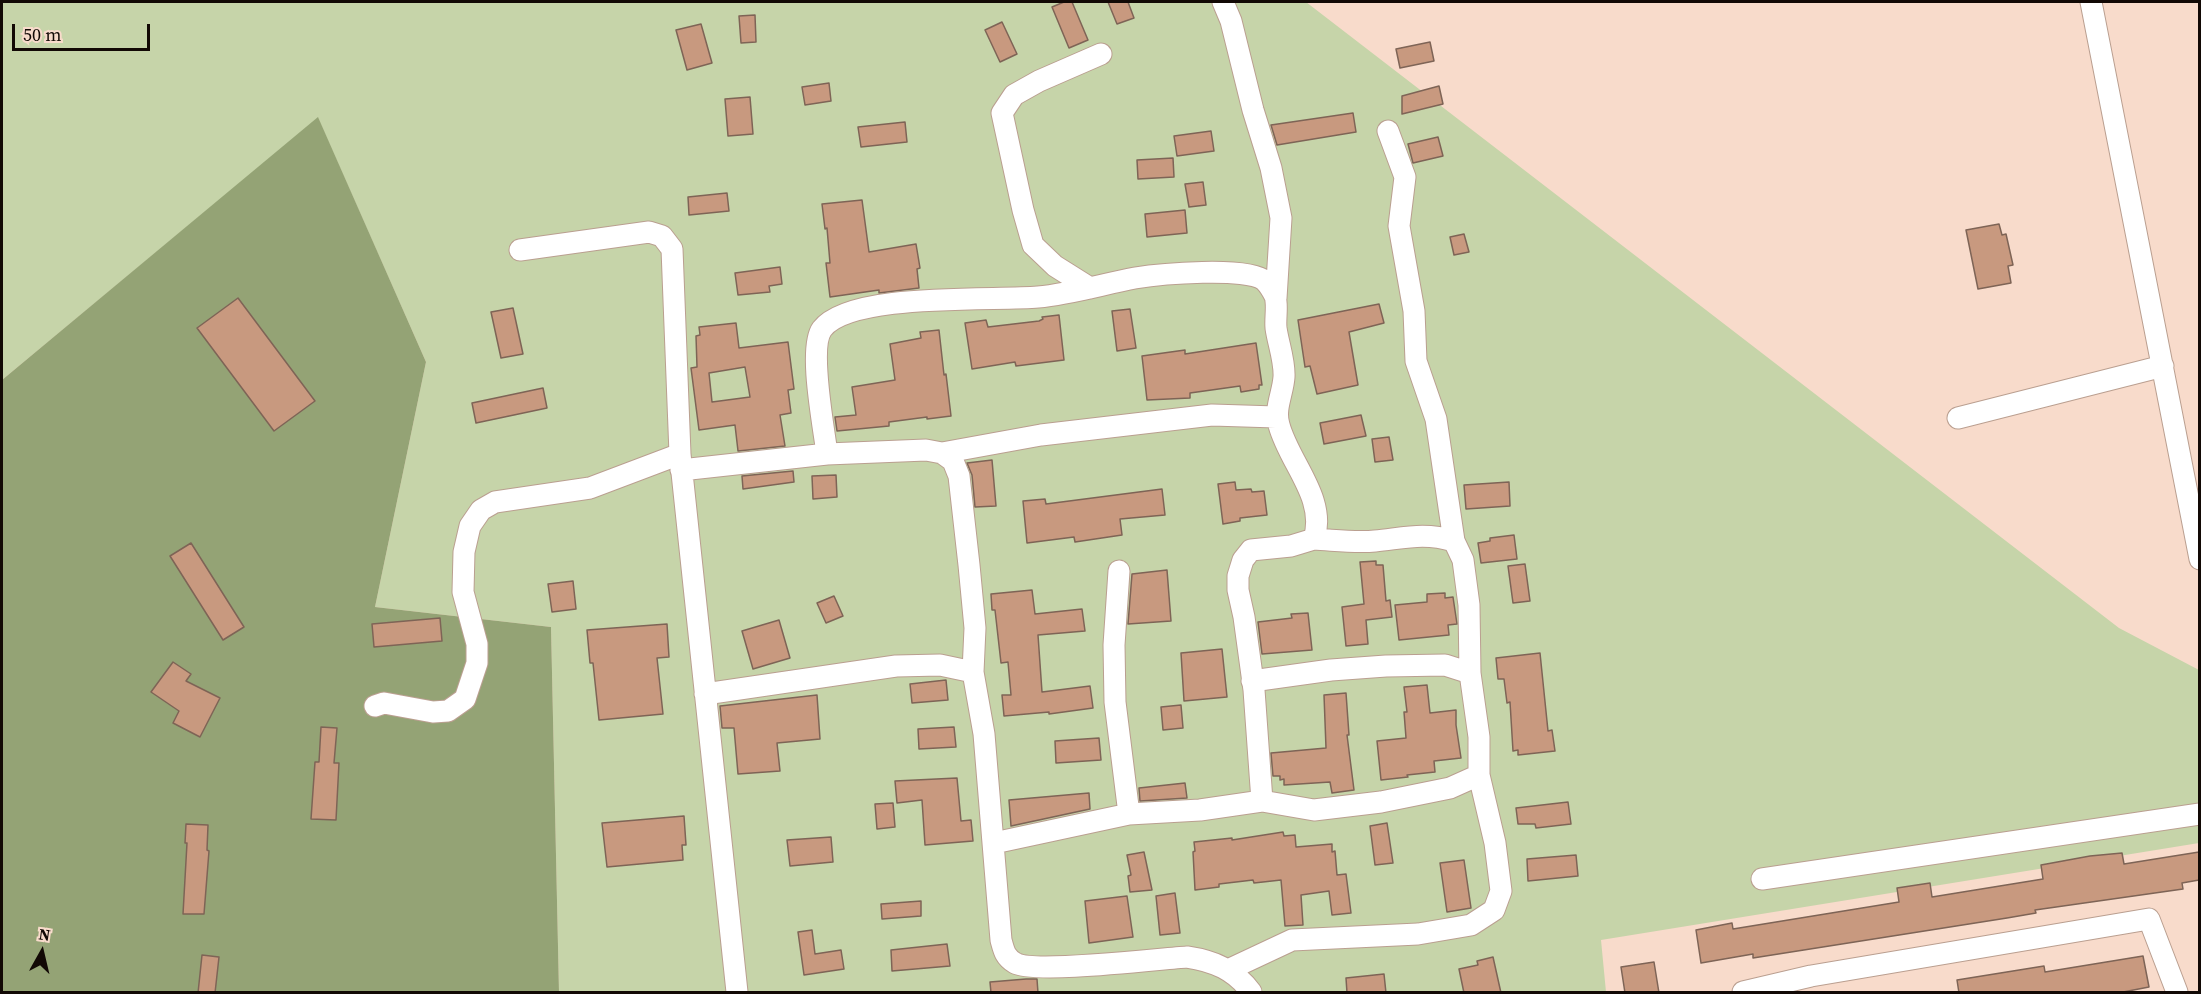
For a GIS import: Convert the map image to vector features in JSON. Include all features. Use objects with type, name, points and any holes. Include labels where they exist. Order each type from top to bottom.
[{"type":"street","points":[[1222,2],[1232,21],[1253,110],[1271,168],[1281,218],[1276,325],[1284,375],[1276,417],[1283,442],[1310,491],[1317,527],[1314,538]]},
{"type":"street","points":[[2091,2],[2199,559]]},
{"type":"street","points":[[1090,288],[1055,266],[1033,245],[1002,113],[1014,95],[1039,81],[1101,54]]},
{"type":"street","points":[[1228,970],[1292,940],[1418,934],[1472,925],[1494,910],[1500,891],[1495,843],[1479,776],[1479,737],[1470,673],[1469,605],[1463,560],[1454,541],[1436,419],[1416,361],[1414,311],[1399,226],[1405,177],[1388,132]]},
{"type":"street","points":[[520,250],[649,232],[662,236],[672,249],[681,462],[737,993]]},
{"type":"street","points":[[826,454],[815,354],[822,330],[840,315],[902,301],[1038,297],[1137,278],[1212,272],[1250,274],[1265,281],[1276,298]]},
{"type":"street","points":[[1958,417],[2163,366]]},
{"type":"street","points":[[375,706],[384,703],[433,712],[448,711],[465,699],[475,670],[477,644],[463,592],[464,552],[470,526],[481,510],[495,502],[590,488],[681,462],[926,450],[942,453],[1041,435],[1212,415],[1276,417]]},
{"type":"street","points":[[942,453],[954,461],[959,476],[975,628],[973,672],[984,734],[1001,940],[1005,954],[1017,964],[1050,967],[1187,957],[1206,960],[1228,970],[1242,980],[1251,993]]},
{"type":"street","points":[[1262,801],[1252,681],[1244,617],[1238,590],[1238,576],[1243,560],[1251,550],[1291,546],[1314,538],[1373,542],[1407,536],[1436,536],[1454,541]]},
{"type":"street","points":[[1119,571],[1114,645],[1115,702],[1129,814]]},
{"type":"street","points":[[705,694],[896,666],[940,665],[973,672]]},
{"type":"street","points":[[1252,681],[1332,670],[1386,666],[1445,665],[1470,673]]},
{"type":"street","points":[[994,843],[1129,814],[1200,810],[1262,801],[1314,810],[1381,802],[1449,788],[1479,776]]},
{"type":"street","points":[[1762,879],[2199,814]]},
{"type":"street","points":[[1743,993],[1811,976],[2149,919],[2177,993]]},
{"type":"green space","points":[[2,2],[1306,2],[2119,628],[2199,670],[2199,843],[1601,940],[1606,992],[559,992],[551,627],[375,607],[426,362],[318,118],[2,380]]},
{"type":"green space","points":[[318,117],[426,362],[375,607],[551,627],[559,992],[2,992],[2,380]]},
{"type":"building","points":[[1064,2],[1072,2],[1088,40],[1069,48],[1052,7]]},
{"type":"building","points":[[1108,2],[1128,2],[1134,18],[1117,24]]},
{"type":"building","points":[[755,15],[756,42],[741,43],[739,16]]},
{"type":"building","points":[[1002,22],[1017,54],[1000,62],[985,30]]},
{"type":"building","points":[[701,24],[712,63],[687,70],[676,30]]},
{"type":"building","points":[[1430,42],[1434,61],[1400,68],[1396,49]]},
{"type":"building","points":[[829,83],[831,101],[805,105],[802,87]]},
{"type":"building","points":[[1439,86],[1443,104],[1402,114],[1402,96]]},
{"type":"building","points":[[750,97],[753,134],[728,136],[725,99]]},
{"type":"building","points":[[1353,113],[1356,132],[1277,145],[1271,125]]},
{"type":"building","points":[[905,122],[907,142],[861,147],[858,127]]},
{"type":"building","points":[[1211,131],[1214,151],[1177,156],[1174,136]]},
{"type":"building","points":[[1438,137],[1443,156],[1413,163],[1408,144]]},
{"type":"building","points":[[1173,158],[1174,177],[1138,179],[1137,160]]},
{"type":"building","points":[[1203,182],[1206,205],[1189,207],[1185,184]]},
{"type":"building","points":[[727,193],[729,211],[689,215],[688,197]]},
{"type":"building","points":[[862,200],[869,252],[916,244],[920,268],[917,269],[919,288],[879,293],[879,290],[830,297],[826,263],[830,263],[827,228],[825,229],[822,204]]},
{"type":"building","points":[[1185,210],[1187,233],[1147,237],[1145,214]]},
{"type":"building","points":[[1999,224],[2002,235],[2006,234],[2013,265],[2008,266],[2011,283],[1978,289],[1966,230]]},
{"type":"building","points":[[1464,234],[1469,252],[1454,255],[1450,237]]},
{"type":"building","points":[[780,267],[782,284],[769,286],[770,292],[738,295],[735,273]]},
{"type":"building","points":[[238,298],[315,401],[274,431],[197,328]]},
{"type":"building","points":[[1379,304],[1384,323],[1349,332],[1358,385],[1317,394],[1310,366],[1305,367],[1298,320]]},
{"type":"building","points":[[513,308],[523,354],[501,358],[491,312]]},
{"type":"building","points":[[1130,309],[1136,348],[1117,351],[1112,311]]},
{"type":"building","points":[[1059,315],[1064,360],[1016,366],[1015,362],[972,369],[965,323],[986,320],[988,327],[1039,321],[1043,319],[1042,317]]},
{"type":"building","points":[[736,323],[739,348],[788,342],[794,389],[788,390],[791,413],[780,415],[785,446],[738,451],[735,425],[699,430],[691,368],[697,367],[696,336],[700,335],[699,327]],"holes":[[[745,367],[750,397],[712,402],[709,373]]]},
{"type":"building","points":[[939,330],[951,416],[889,422],[889,426],[837,431],[835,417],[856,415],[852,387],[895,380],[890,344],[921,338],[920,332]]},
{"type":"building","points":[[1256,343],[1262,385],[1259,385],[1259,389],[1241,392],[1240,386],[1190,393],[1190,398],[1147,400],[1142,356],[1185,350],[1185,354]]},
{"type":"building","points":[[543,388],[547,408],[476,423],[472,403]]},
{"type":"building","points":[[1361,415],[1366,436],[1324,444],[1320,423]]},
{"type":"building","points":[[1389,437],[1393,460],[1375,462],[1372,439]]},
{"type":"building","points":[[992,460],[996,506],[975,507],[972,475],[967,463]]},
{"type":"building","points":[[793,471],[794,482],[743,489],[742,476]]},
{"type":"building","points":[[836,475],[837,497],[813,499],[812,476]]},
{"type":"building","points":[[1235,482],[1236,490],[1264,491],[1267,515],[1240,518],[1240,521],[1223,524],[1218,484]]},
{"type":"building","points":[[1509,482],[1510,506],[1466,509],[1464,485]]},
{"type":"building","points":[[1162,489],[1165,515],[1120,519],[1122,535],[1075,542],[1074,537],[1027,543],[1023,501],[1045,499],[1046,504]]},
{"type":"building","points":[[1514,535],[1517,559],[1481,563],[1478,543],[1490,541],[1490,538]]},
{"type":"building","points":[[191,543],[244,627],[223,640],[170,556]]},
{"type":"building","points":[[1376,561],[1376,565],[1383,565],[1386,601],[1390,600],[1392,617],[1366,620],[1368,644],[1346,646],[1342,607],[1364,604],[1360,562]]},
{"type":"building","points":[[1525,564],[1530,601],[1513,603],[1508,566]]},
{"type":"building","points":[[1167,570],[1171,621],[1128,624],[1132,574]]},
{"type":"building","points":[[573,581],[576,609],[552,612],[548,584]]},
{"type":"building","points":[[1032,590],[1035,614],[1082,609],[1085,631],[1038,635],[1042,692],[1090,686],[1093,708],[1049,714],[1049,712],[1004,716],[1002,695],[1011,695],[1008,662],[1001,663],[991,594]]},
{"type":"building","points":[[1445,593],[1445,598],[1453,597],[1457,624],[1448,625],[1449,635],[1399,640],[1395,605],[1427,602],[1427,594]]},
{"type":"building","points":[[834,596],[843,616],[826,623],[817,603]]},
{"type":"building","points":[[1308,613],[1312,650],[1262,654],[1258,622],[1292,618],[1291,614]]},
{"type":"building","points":[[440,618],[442,641],[374,647],[372,624]]},
{"type":"building","points":[[779,620],[790,658],[753,669],[742,631]]},
{"type":"building","points":[[667,624],[669,657],[657,658],[663,714],[599,720],[587,630]]},
{"type":"building","points":[[1222,649],[1227,697],[1184,701],[1181,653]]},
{"type":"building","points":[[1540,653],[1548,731],[1552,730],[1555,751],[1518,755],[1518,750],[1513,751],[1510,702],[1507,703],[1504,679],[1498,679],[1496,658]]},
{"type":"building","points":[[173,662],[191,674],[186,681],[220,698],[200,737],[173,723],[179,711],[151,692]]},
{"type":"building","points":[[946,680],[948,700],[912,703],[910,684]]},
{"type":"building","points":[[1427,685],[1430,713],[1456,710],[1461,758],[1434,761],[1435,772],[1381,780],[1377,741],[1406,738],[1404,712],[1407,712],[1404,687]]},
{"type":"building","points":[[1346,693],[1349,735],[1347,735],[1354,790],[1332,793],[1330,782],[1284,785],[1284,779],[1280,780],[1280,776],[1273,776],[1271,753],[1326,748],[1324,695]]},
{"type":"building","points":[[817,695],[820,739],[777,743],[780,771],[738,774],[734,728],[722,728],[720,706]]},
{"type":"building","points":[[1181,705],[1183,728],[1163,730],[1161,707]]},
{"type":"building","points":[[321,727],[337,728],[334,763],[339,763],[336,820],[311,819],[315,762],[319,762]]},
{"type":"building","points":[[954,727],[956,747],[919,749],[918,729]]},
{"type":"building","points":[[1099,738],[1101,760],[1056,763],[1055,741]]},
{"type":"building","points":[[957,778],[961,821],[971,820],[973,841],[925,845],[922,800],[897,803],[895,781]]},
{"type":"building","points":[[1185,783],[1187,798],[1140,801],[1139,788]]},
{"type":"building","points":[[1089,793],[1090,809],[1011,826],[1009,800]]},
{"type":"building","points":[[1568,802],[1571,824],[1536,828],[1535,824],[1518,824],[1516,808]]},
{"type":"building","points":[[893,803],[895,827],[877,829],[875,804]]},
{"type":"building","points":[[684,816],[686,845],[682,845],[683,860],[607,867],[602,823]]},
{"type":"building","points":[[1387,823],[1393,863],[1375,865],[1370,826]]},
{"type":"building","points":[[186,824],[208,825],[207,850],[209,851],[204,914],[183,914]]},
{"type":"building","points":[[1283,832],[1284,836],[1295,835],[1296,847],[1332,844],[1332,852],[1335,851],[1337,875],[1346,874],[1351,913],[1332,915],[1329,891],[1301,895],[1303,925],[1285,926],[1281,880],[1254,883],[1253,880],[1219,884],[1219,887],[1195,890],[1194,842],[1232,838],[1232,840]]},
{"type":"building","points":[[831,837],[833,862],[790,866],[787,840]]},
{"type":"building","points":[[1144,852],[1152,890],[1130,892],[1128,876],[1131,875],[1127,855]]},
{"type":"building","points":[[2199,852],[2199,880],[2182,883],[2183,889],[2035,910],[2036,913],[2007,918],[1753,958],[1753,954],[1701,963],[1696,930],[1732,923],[1733,929],[1899,902],[1897,888],[1930,883],[1932,897],[2043,879],[2041,865],[2090,856],[2122,853],[2124,864]]},
{"type":"building","points":[[1576,855],[1578,876],[1528,881],[1527,859]]},
{"type":"building","points":[[1464,860],[1471,908],[1447,912],[1440,863]]},
{"type":"building","points":[[1175,893],[1180,933],[1160,935],[1156,896]]},
{"type":"building","points":[[1127,896],[1133,937],[1089,943],[1085,901]]},
{"type":"building","points":[[921,901],[921,916],[882,919],[881,904]]},
{"type":"building","points":[[812,930],[815,954],[841,950],[844,969],[804,975],[798,932]]},
{"type":"building","points":[[947,944],[950,966],[892,971],[891,950]]},
{"type":"building","points":[[202,955],[219,957],[215,993],[198,993]]},
{"type":"building","points":[[2143,956],[2149,987],[2118,993],[1959,993],[1957,980],[2044,966],[2045,972]]},
{"type":"building","points":[[1493,957],[1501,993],[1464,993],[1459,969],[1478,965],[1477,961]]},
{"type":"building","points":[[1654,962],[1659,993],[1625,993],[1621,967]]},
{"type":"building","points":[[1384,974],[1386,993],[1347,993],[1346,978]]},
{"type":"building","points":[[1037,979],[1038,993],[991,993],[990,982]]}]
